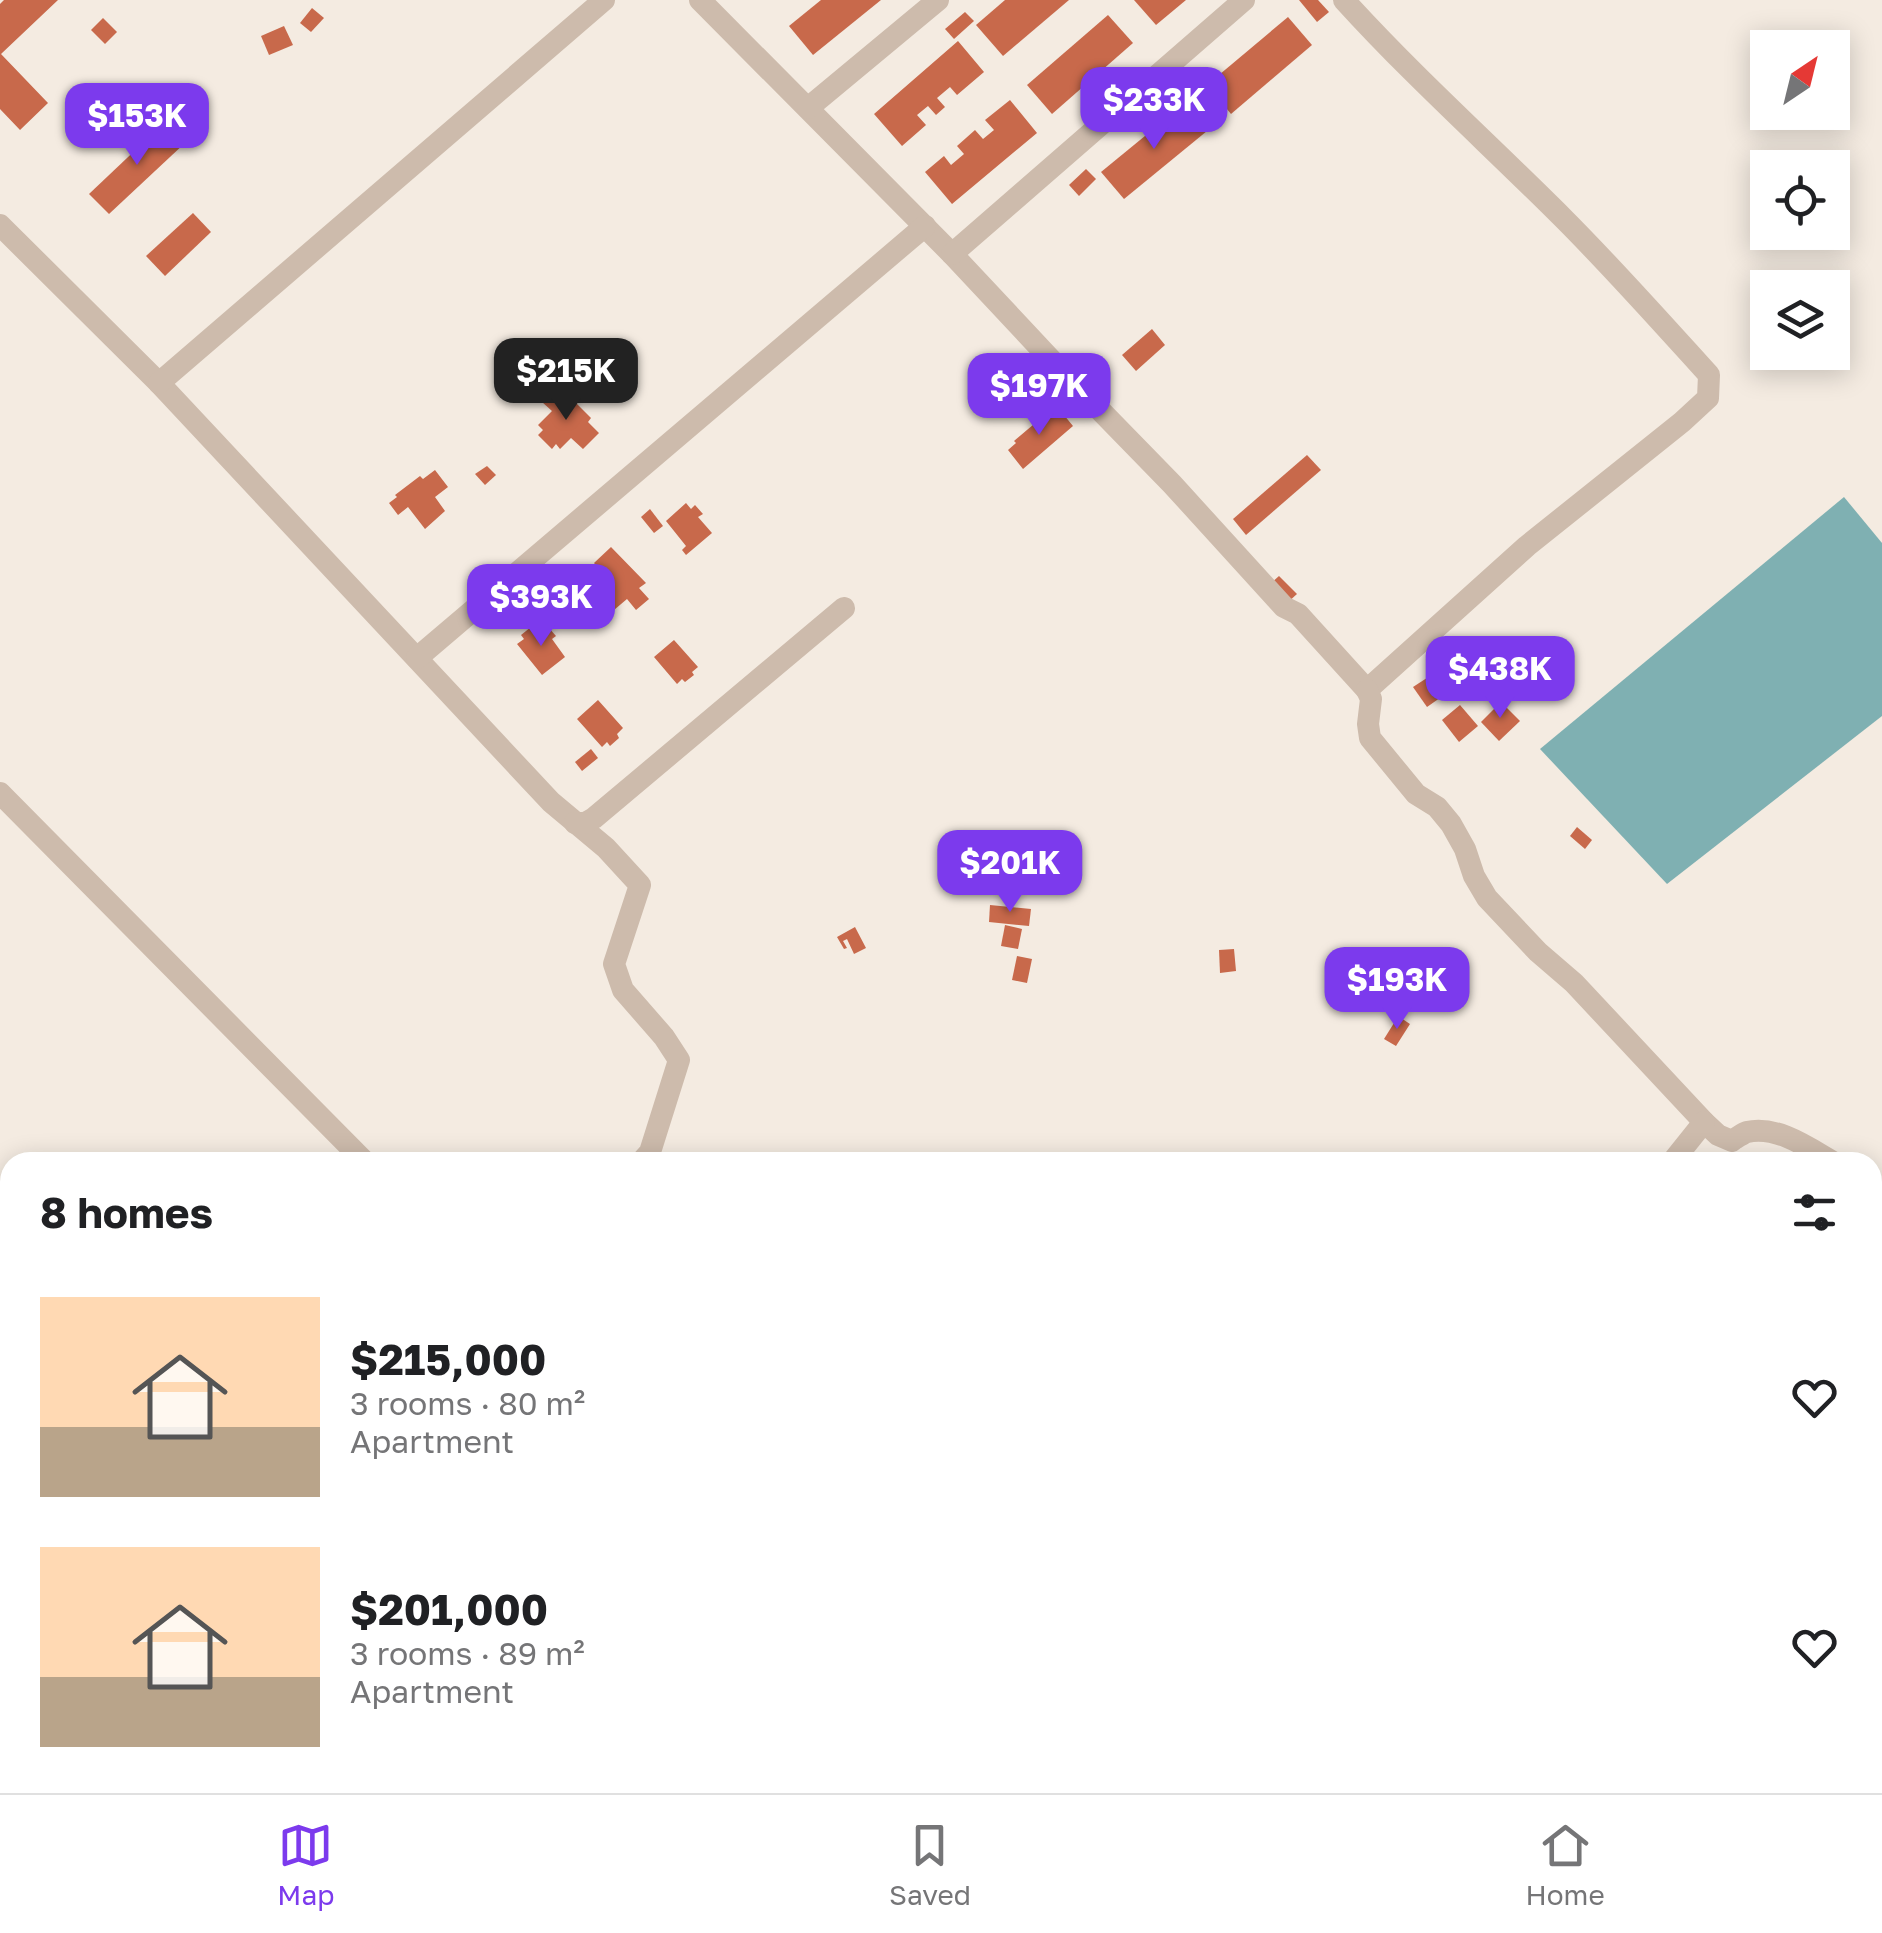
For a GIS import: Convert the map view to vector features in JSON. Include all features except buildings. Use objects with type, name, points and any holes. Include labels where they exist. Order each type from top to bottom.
[{"type":"street","points":[[159,383],[604,0]]},
{"type":"street","points":[[700,0],[925,226],[1367,690],[1371,700],[1370,738],[1416,794],[1437,807],[1465,849],[1487,898],[1538,952],[1574,983],[1718,1135],[1732,1141],[1746,1132],[1773,1132],[1815,1152]]},
{"type":"street","points":[[808,108],[938,0]]},
{"type":"street","points":[[952,254],[1244,0]]},
{"type":"street","points":[[1344,0],[1393,54],[1566,221],[1709,376],[1708,398],[1682,422],[1527,546],[1367,690]]},
{"type":"street","points":[[0,225],[159,383],[552,802],[606,848],[640,885],[614,964],[624,990],[664,1036],[679,1060],[650,1152]]},
{"type":"street","points":[[417,658],[925,226]]},
{"type":"street","points":[[575,823],[585,824],[594,818],[844,608]]},
{"type":"street","points":[[0,793],[355,1152]]},
{"type":"street","points":[[1680,1152],[1704,1122]]},
{"type":"water","points":[[1844,497],[1882,543],[1882,716],[1667,884],[1540,749]]}]
